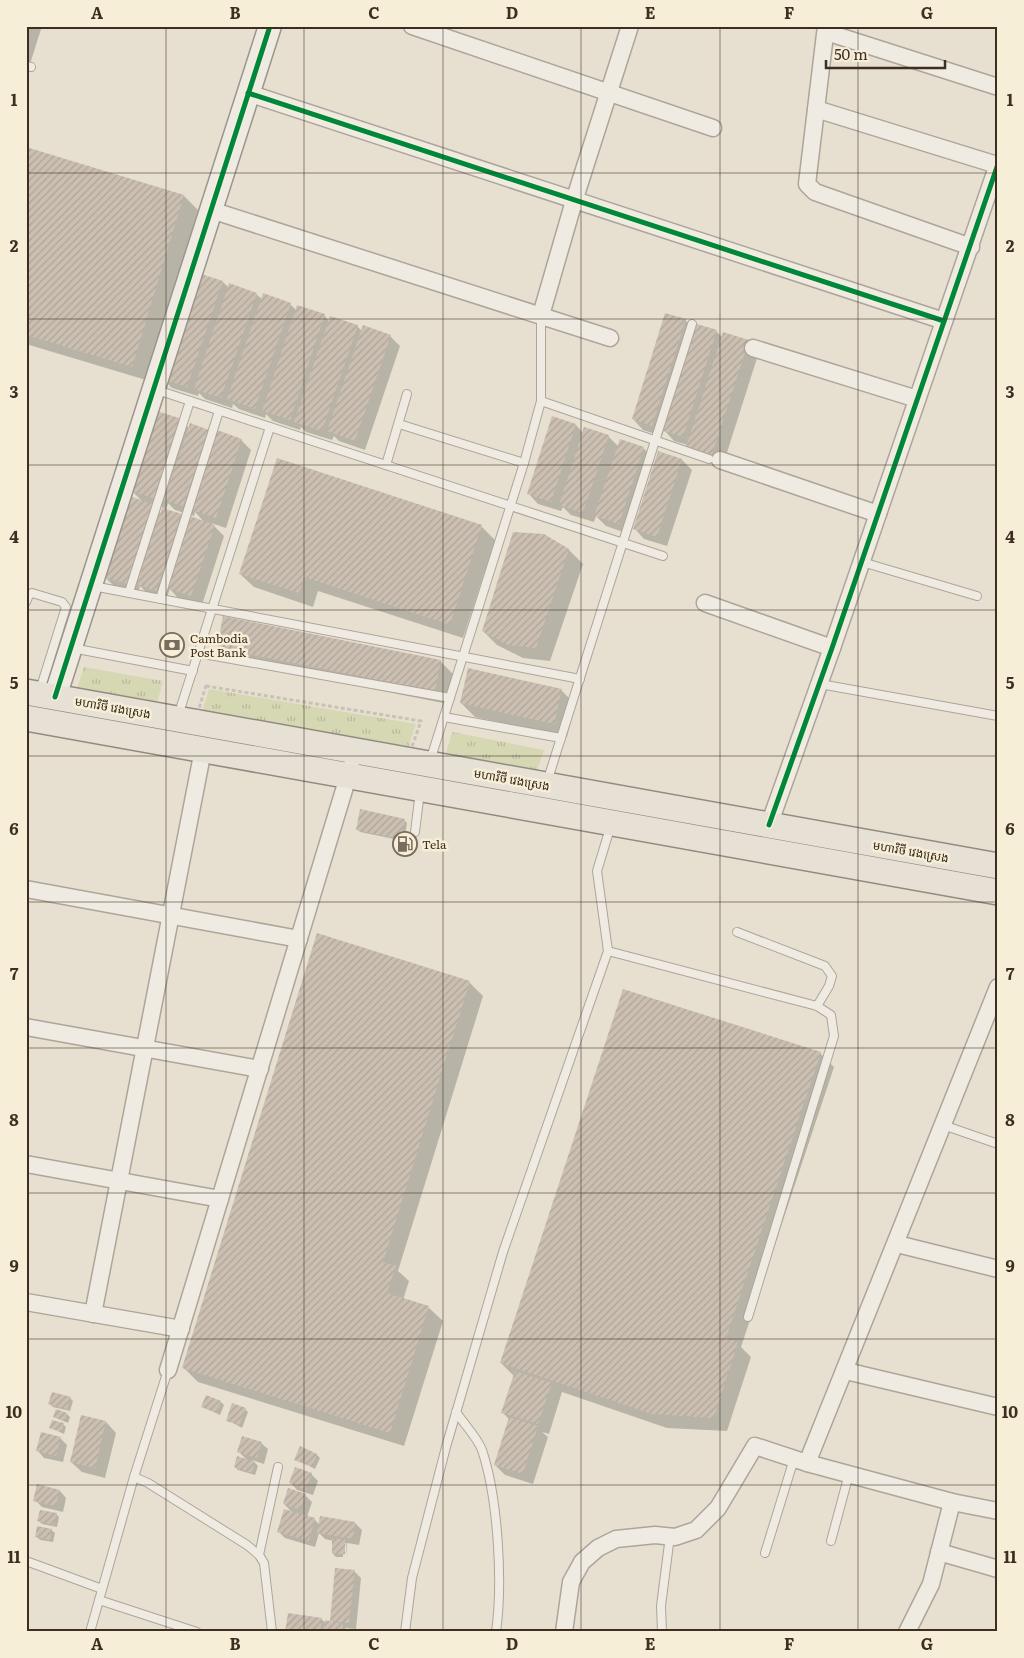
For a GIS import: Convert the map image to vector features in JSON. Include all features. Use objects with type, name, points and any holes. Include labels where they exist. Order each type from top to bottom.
[{"type":"main road","name":"មហាវិថី វេងស្រេង","points":[[40,694],[354,751],[419,760],[546,785],[998,866]]},
{"type":"main road","name":"មហាវិថី វេងស្រេង","points":[[26,718],[998,892]]},
{"type":"main road","points":[[612,823],[616,797]]},
{"type":"street","points":[[40,694],[71,648],[270,26]]},
{"type":"street","points":[[412,26],[713,128]]},
{"type":"street","points":[[541,315],[574,201],[630,26]]},
{"type":"street","points":[[971,246],[815,192],[807,184],[826,29],[998,87]]},
{"type":"street","points":[[248,93],[944,321]]},
{"type":"street","points":[[769,825],[820,684],[998,164],[816,109]]},
{"type":"street","points":[[211,210],[610,338]]},
{"type":"street","points":[[753,348],[917,399]]},
{"type":"street","points":[[714,459],[878,514]]},
{"type":"street","points":[[705,603],[832,648]]},
{"type":"street","points":[[93,1314],[203,750]]},
{"type":"street","points":[[168,1370],[349,776],[354,751]]},
{"type":"street","points":[[26,889],[299,939]]},
{"type":"street","points":[[801,1461],[846,1371],[943,1125],[996,997]]},
{"type":"street","points":[[26,1027],[260,1070]]},
{"type":"street","points":[[26,1164],[220,1199]]},
{"type":"street","points":[[897,1244],[998,1268]]},
{"type":"street","points":[[26,1302],[180,1329]]},
{"type":"street","points":[[846,1371],[998,1407]]},
{"type":"street","points":[[564,1632],[571,1582],[582,1562],[598,1548],[616,1539],[670,1536],[696,1530],[718,1508],[754,1446],[801,1461],[952,1502],[998,1511]]},
{"type":"street","points":[[907,1632],[930,1584],[952,1502]]},
{"type":"street","points":[[939,1552],[998,1569]]},
{"type":"lane","points":[[419,760],[444,717],[524,463],[541,402],[541,315]]},
{"type":"lane","points":[[546,785],[692,324]]},
{"type":"lane","points":[[157,390],[664,556]]},
{"type":"lane","points":[[386,465],[407,394]]},
{"type":"lane","points":[[129,592],[190,401]]},
{"type":"lane","points":[[541,402],[714,459]]},
{"type":"lane","points":[[160,599],[219,411]]},
{"type":"lane","points":[[398,424],[524,463]]},
{"type":"lane","points":[[178,719],[270,427]]},
{"type":"lane","points":[[862,562],[977,596]]},
{"type":"lane","points":[[98,586],[580,678]]},
{"type":"lane","points":[[26,602],[32,593],[62,602],[66,607],[40,694]]},
{"type":"lane","points":[[71,648],[193,671]]},
{"type":"lane","points":[[198,653],[450,698]]},
{"type":"lane","points":[[820,684],[998,716]]},
{"type":"lane","points":[[444,717],[561,738]]},
{"type":"lane","points":[[415,832],[420,789]]},
{"type":"lane","points":[[404,1632],[412,1578],[456,1412],[503,1252],[608,951],[597,871],[612,823]]},
{"type":"lane","points":[[737,932],[825,966],[832,976],[829,986],[817,1006]]},
{"type":"lane","points":[[608,951],[817,1006],[831,1015],[834,1036],[748,1317]]},
{"type":"lane","points":[[943,1125],[998,1144]]},
{"type":"lane","points":[[90,1632],[134,1478],[168,1370]]},
{"type":"lane","points":[[456,1412],[481,1448],[494,1496],[500,1606],[496,1632]]},
{"type":"lane","points":[[765,1554],[801,1461]]},
{"type":"lane","points":[[260,1555],[278,1467]]},
{"type":"lane","points":[[831,1541],[849,1474]]},
{"type":"lane","points":[[134,1478],[148,1483],[260,1555],[264,1562],[272,1632]]},
{"type":"lane","points":[[662,1632],[660,1606],[670,1536]]},
{"type":"lane","points":[[26,1561],[102,1589]]},
{"type":"lane","points":[[99,1600],[197,1632]]},
{"type":"path","points":[[206,686],[421,721],[419,760],[235,725],[196,718],[206,686]]},
{"type":"green space","points":[[84,667],[163,681],[156,707],[76,692]]},
{"type":"green space","points":[[209,689],[416,724],[407,751],[201,715]]},
{"type":"green space","points":[[452,732],[544,750],[536,774],[445,757]]},
{"type":"building","points":[[26,147],[184,195],[132,367],[26,335]]},
{"type":"building","points":[[195,272],[223,281],[187,387],[160,378]]},
{"type":"building","points":[[229,283],[257,293],[221,398],[194,389]]},
{"type":"building","points":[[263,293],[291,303],[255,409],[227,399]]},
{"type":"building","points":[[297,305],[325,314],[290,420],[262,411]]},
{"type":"building","points":[[665,313],[686,319],[652,426],[632,419]]},
{"type":"building","points":[[330,316],[358,325],[322,431],[294,422]]},
{"type":"building","points":[[697,324],[717,330],[683,437],[663,431]]},
{"type":"building","points":[[363,325],[391,335],[355,441],[327,431]]},
{"type":"building","points":[[723,332],[749,340],[712,455],[686,447]]},
{"type":"building","points":[[157,411],[182,419],[156,499],[131,491]]},
{"type":"building","points":[[552,416],[576,424],[551,502],[527,494]]},
{"type":"building","points":[[190,423],[209,430],[183,506],[164,500]]},
{"type":"building","points":[[584,427],[609,435],[583,513],[559,505]]},
{"type":"building","points":[[217,430],[242,439],[216,518],[191,510]]},
{"type":"building","points":[[620,439],[644,447],[619,524],[594,516]]},
{"type":"building","points":[[658,451],[682,459],[657,537],[633,529]]},
{"type":"building","points":[[277,458],[482,525],[450,625],[304,577],[299,593],[239,574]]},
{"type":"building","points":[[129,496],[153,504],[128,584],[103,577]]},
{"type":"building","points":[[162,508],[182,514],[156,591],[136,584]]},
{"type":"building","points":[[190,516],[215,525],[191,596],[167,588]]},
{"type":"building","points":[[513,532],[544,534],[569,549],[536,648],[508,645],[482,631]]},
{"type":"building","points":[[223,616],[441,660],[435,691],[217,648]]},
{"type":"building","points":[[468,668],[562,689],[554,724],[460,703]]},
{"type":"building","points":[[360,809],[405,819],[401,839],[356,830]]},
{"type":"building","points":[[317,933],[470,981],[383,1262],[396,1266],[387,1293],[429,1306],[390,1433],[182,1368]]},
{"type":"building","points":[[623,989],[821,1052],[726,1338],[738,1342],[714,1418],[652,1414],[500,1363]]},
{"type":"building","points":[[515,1371],[552,1383],[538,1424],[501,1413]]},
{"type":"building","points":[[52,1392],[71,1397],[67,1409],[48,1404]]},
{"type":"building","points":[[206,1395],[221,1401],[217,1413],[201,1407]]},
{"type":"building","points":[[232,1403],[246,1408],[239,1425],[226,1421]]},
{"type":"building","points":[[56,1409],[67,1413],[65,1421],[53,1417]]},
{"type":"building","points":[[81,1415],[106,1421],[95,1468],[70,1462]]},
{"type":"building","points":[[509,1417],[538,1426],[523,1474],[494,1465]]},
{"type":"building","points":[[52,1420],[64,1423],[61,1432],[49,1428]]},
{"type":"building","points":[[41,1432],[61,1437],[56,1456],[36,1451]]},
{"type":"building","points":[[242,1436],[262,1442],[257,1458],[237,1452]]},
{"type":"building","points":[[300,1446],[317,1454],[312,1467],[294,1460]]},
{"type":"building","points":[[237,1456],[255,1462],[252,1473],[234,1467]]},
{"type":"building","points":[[295,1467],[312,1473],[306,1490],[289,1483]]},
{"type":"building","points":[[37,1484],[60,1490],[56,1506],[33,1501]]},
{"type":"building","points":[[288,1488],[306,1494],[300,1510],[283,1504]]},
{"type":"building","points":[[284,1509],[315,1518],[309,1541],[277,1532]]},
{"type":"building","points":[[40,1510],[57,1513],[54,1525],[37,1521]]},
{"type":"building","points":[[320,1516],[355,1522],[353,1539],[317,1533]]},
{"type":"building","points":[[37,1526],[52,1529],[50,1540],[35,1537]]},
{"type":"building","points":[[332,1539],[345,1539],[345,1554],[332,1554]]},
{"type":"building","points":[[335,1568],[355,1570],[349,1623],[330,1621]]},
{"type":"building","points":[[288,1613],[322,1618],[320,1632],[285,1632]]},
{"type":"building","points":[[325,1620],[343,1624],[342,1632],[323,1632]]},
{"type":"cycle path","points":[[55,697],[270,26]]},
{"type":"cycle path","points":[[248,93],[944,321]]},
{"type":"cycle path","points":[[769,825],[832,648],[998,164]]},
{"type":"place","name":"Cambodia Post Bank","points":[[172,645]]},
{"type":"place","name":"Tela","points":[[405,844]]}]
